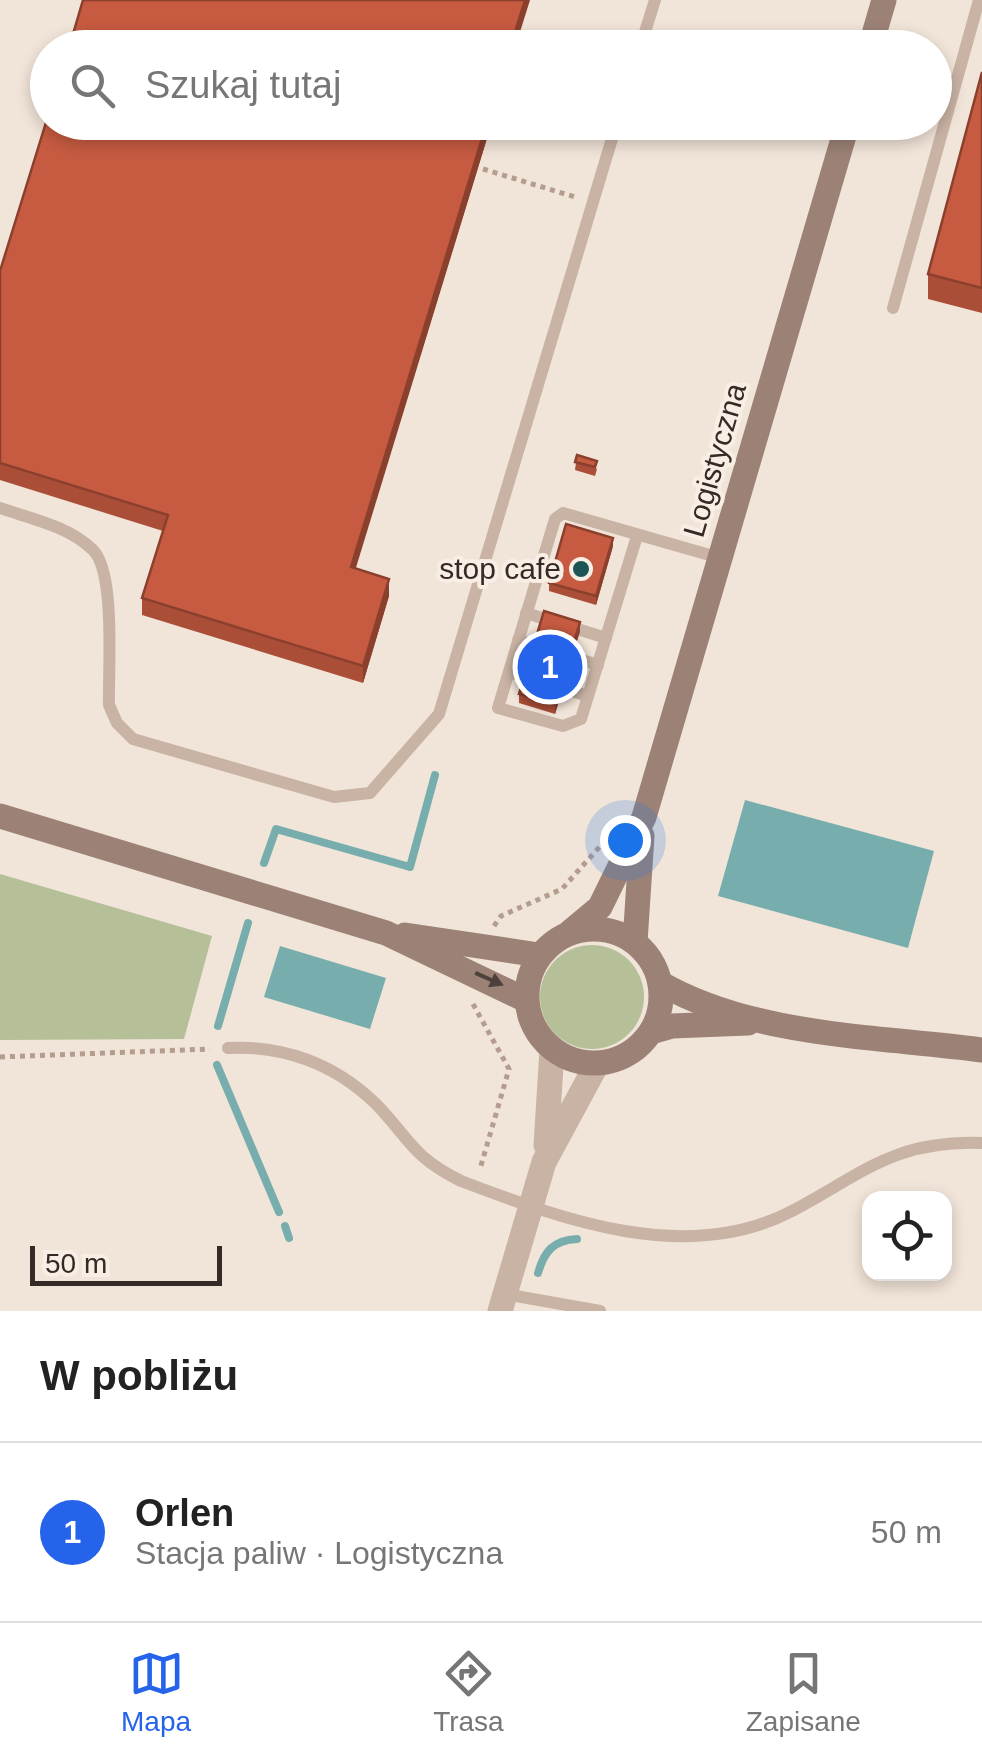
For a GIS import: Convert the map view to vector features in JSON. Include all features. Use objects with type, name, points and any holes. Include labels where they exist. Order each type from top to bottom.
[{"type":"main road","points":[[875,30],[884,0]]},
{"type":"main road","name":"Logistyczna","points":[[570,932],[600,907],[644,816],[843,140]]},
{"type":"main road","points":[[0,816],[386,933],[539,955]]},
{"type":"main road","name":"Logistyczna","points":[[635,942],[644,816]]},
{"type":"main road","points":[[592,928],[615,932],[635,942],[651,960],[660,984],[660,1009],[651,1032],[637,1048],[597,1064],[581,1063],[552,1050],[533,1028],[526,1000],[531,969],[539,955],[570,932],[592,928]]},
{"type":"main road","points":[[386,933],[526,1000]]},
{"type":"main road","points":[[660,984],[678,994],[768,1022],[982,1050]]},
{"type":"main road","points":[[651,1032],[672,1026],[768,1022]]},
{"type":"street","points":[[544,1162],[552,1050]]},
{"type":"street","points":[[502,1302],[544,1162],[597,1064]]},
{"type":"lane","points":[[646,30],[655,0]]},
{"type":"lane","points":[[952,93],[978,0]]},
{"type":"lane","points":[[0,508],[58,528],[97,554],[106,577],[108,705],[117,723],[133,739],[334,798],[370,792],[439,714],[612,140]]},
{"type":"lane","points":[[892,308],[939,140]]},
{"type":"lane","points":[[637,536],[581,719],[563,726],[498,708],[555,519],[563,513],[720,558]]},
{"type":"lane","points":[[526,614],[606,638]]},
{"type":"lane","points":[[518,640],[598,664]]},
{"type":"lane","points":[[509,672],[588,696]]},
{"type":"lane","points":[[228,1048],[275,1049],[333,1070],[379,1107],[404,1142],[436,1169],[531,1205],[625,1231],[670,1238],[721,1236],[792,1211],[846,1177],[911,1149],[949,1142],[982,1143]]},
{"type":"lane","points":[[502,1302],[600,1311]]},
{"type":"path","points":[[483,169],[574,198],[580,179]]},
{"type":"path","points":[[0,1057],[228,1048]]},
{"type":"green space","points":[[0,874],[212,936],[184,1039],[0,1040]]},
{"type":"green space","points":[[592,945],[612,949],[629,960],[640,977],[644,997],[640,1017],[629,1034],[612,1045],[592,1049],[572,1045],[555,1034],[544,1017],[540,997],[544,977],[555,960],[572,949]]},
{"type":"water","points":[[745,800],[934,851],[908,948],[718,896]]},
{"type":"water","points":[[280,946],[386,978],[370,1029],[264,997]]},
{"type":"building","points":[[83,0],[525,0],[516,30],[74,30]]},
{"type":"building","points":[[982,72],[982,288],[928,274]]},
{"type":"building","points":[[41,140],[481,140],[351,567],[389,579],[363,666],[142,598],[168,515],[0,463],[0,271]]},
{"type":"building","points":[[577,455],[597,461],[595,467],[575,462]]},
{"type":"building","name":"stop cafe","points":[[566,524],[613,538],[596,596],[549,583]]},
{"type":"building","points":[[544,611],[580,622],[555,705],[519,694]]},
{"type":"waterway","points":[[264,863],[276,829],[410,867],[435,775]]},
{"type":"waterway","points":[[218,1026],[248,923]]},
{"type":"waterway","points":[[217,1065],[279,1212]]},
{"type":"waterway","points":[[285,1226],[289,1238]]},
{"type":"waterway","points":[[538,1273],[551,1248],[577,1239]]},
{"type":"place","name":"stop cafe","points":[[581,569]]},
{"type":"place","name":"Orlen","points":[[550,667]]}]
